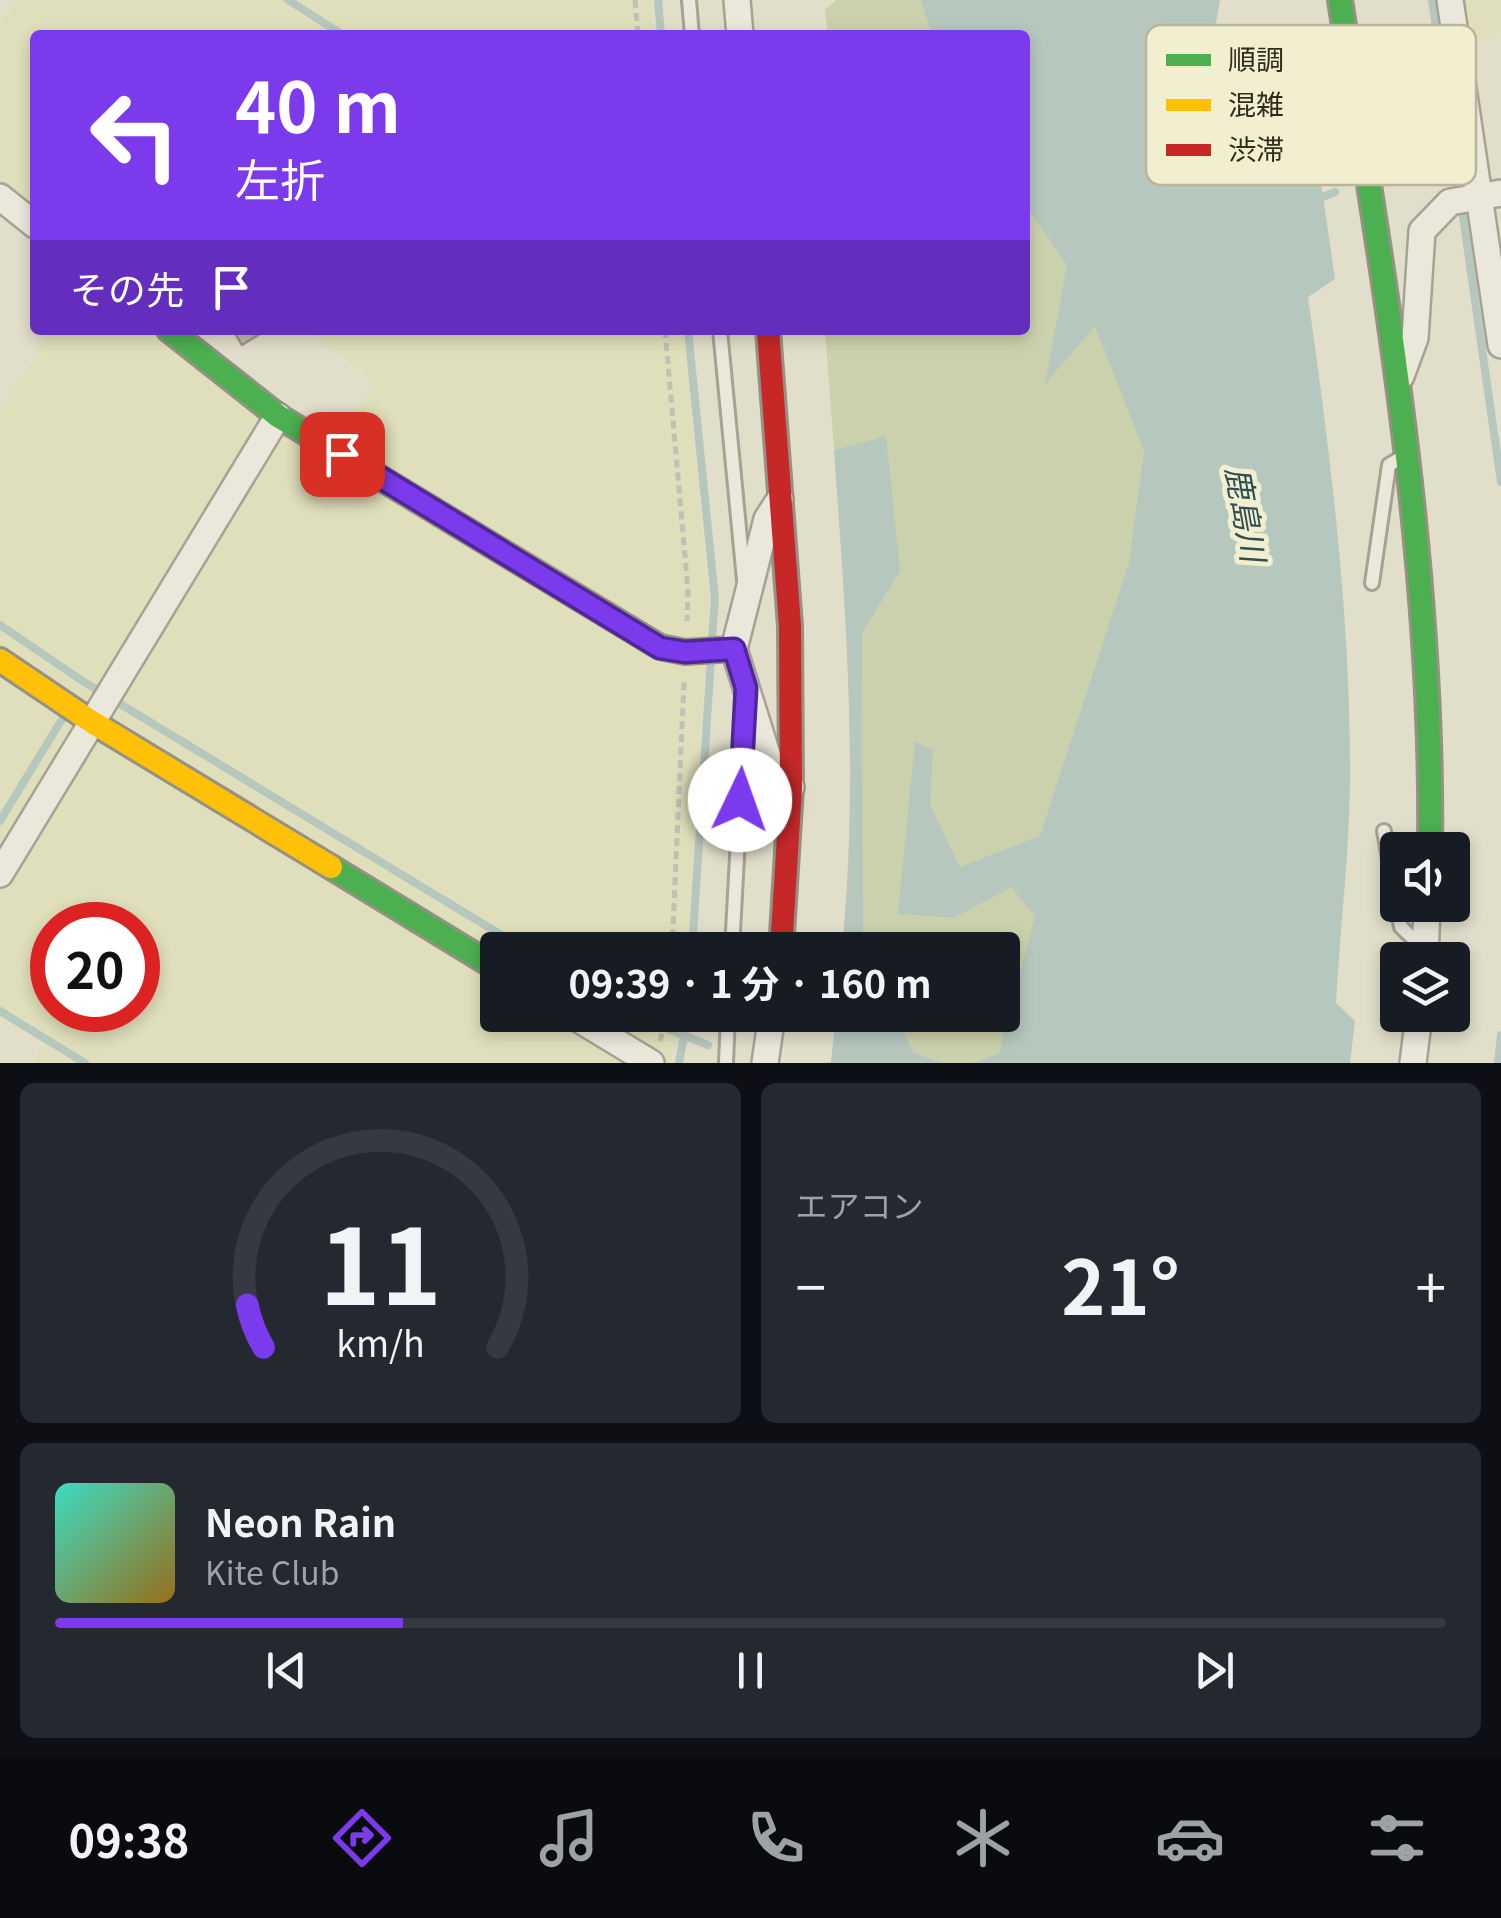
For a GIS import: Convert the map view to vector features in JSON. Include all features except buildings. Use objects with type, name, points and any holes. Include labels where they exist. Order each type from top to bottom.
[{"type":"street","points":[[736,0],[739,30]]},
{"type":"street","points":[[1450,0],[1455,25]]},
{"type":"street","points":[[1476,141],[1501,346]]},
{"type":"street","points":[[1366,185],[1398,384],[1423,608],[1429,832]]},
{"type":"street","points":[[1398,384],[1415,338],[1422,232],[1450,202],[1484,185]]},
{"type":"street","points":[[0,197],[30,221]]},
{"type":"street","points":[[175,335],[278,416],[660,648],[685,652],[734,649]]},
{"type":"street","points":[[768,335],[790,626],[791,787],[782,932]]},
{"type":"street","points":[[0,874],[278,416]]},
{"type":"street","points":[[782,496],[768,519],[734,649],[771,767],[791,787]]},
{"type":"street","points":[[0,660],[52,696],[96,716],[480,959]]},
{"type":"street","points":[[611,1032],[656,1052]]},
{"type":"street","points":[[765,1063],[770,1032]]},
{"type":"street","points":[[1415,1062],[1418,1032]]},
{"type":"lane","points":[[689,0],[692,30]]},
{"type":"lane","points":[[720,335],[746,603]]},
{"type":"lane","points":[[1372,583],[1389,465],[1406,454]]},
{"type":"lane","points":[[733,932],[746,688]]},
{"type":"lane","points":[[1384,831],[1400,927],[1413,942]]},
{"type":"lane","points":[[726,1063],[727,1032]]},
{"type":"path","points":[[635,0],[638,30]]},
{"type":"green space","points":[[19,0],[650,0],[653,30],[30,30],[30,241],[0,215],[0,22]]},
{"type":"green space","points":[[836,0],[952,0],[973,30],[827,30],[825,10]]},
{"type":"green space","points":[[1444,0],[1501,0],[1501,33],[1476,40],[1476,25],[1455,25]]},
{"type":"green space","points":[[1030,110],[1204,402],[1048,1063],[823,1063],[831,1062],[834,1032],[1020,1032],[1020,932],[843,932],[850,795],[847,640],[825,335],[1030,335]]},
{"type":"green space","points":[[48,335],[153,335],[326,460],[375,382],[319,340],[319,335],[683,335],[709,599],[688,932],[480,932],[480,1032],[677,1032],[669,1063],[33,1063],[44,1043],[0,1016],[0,413]]},
{"type":"water","name":"鹿島川","points":[[921,0],[1220,0],[1216,25],[1146,25],[1146,185],[1321,185],[1335,279],[1308,297],[1332,479],[1347,661],[1349,810],[1336,1003],[1355,1021],[1350,1063],[975,1063],[999,1053],[1005,1032],[1020,1032],[1020,973],[1035,916],[1011,887],[954,918],[898,914],[915,741],[933,750],[930,805],[960,867],[1040,836],[1129,563],[1144,451],[1095,326],[1045,384],[1067,265],[1030,212],[1030,30],[930,30]]},
{"type":"water","points":[[886,436],[900,571],[862,633],[863,932],[843,932],[850,762],[834,450]]},
{"type":"water","points":[[834,1032],[904,1032],[914,1053],[941,1063],[823,1063],[831,1062]]},
{"type":"waterway","points":[[288,0],[335,30]]},
{"type":"waterway","points":[[658,0],[661,30]]},
{"type":"waterway","points":[[1432,0],[1436,25]]},
{"type":"waterway","points":[[1458,185],[1501,482]]},
{"type":"waterway","points":[[1316,200],[1335,192]]},
{"type":"waterway","points":[[689,335],[715,599],[712,639]]},
{"type":"waterway","points":[[0,625],[84,682],[496,932]]},
{"type":"waterway","points":[[693,932],[711,658]]},
{"type":"waterway","points":[[0,821],[64,716]]},
{"type":"waterway","points":[[0,1011],[85,1063]]},
{"type":"waterway","points":[[676,1032],[708,1045]]},
{"type":"waterway","points":[[679,1063],[685,1032]]},
{"type":"waterway","points":[[1498,1063],[1501,1035]]},
{"type":"traffic: fast","points":[[1340,0],[1344,25]]},
{"type":"traffic: fast","points":[[1369,185],[1415,530],[1424,636],[1430,832]]},
{"type":"traffic: fast","points":[[175,335],[278,416],[660,647],[685,652],[734,649]]},
{"type":"traffic: fast","points":[[331,867],[480,958]]},
{"type":"traffic: slow","points":[[0,660],[92,722],[331,867]]},
{"type":"traffic: jam","points":[[768,335],[790,626],[791,787],[782,932]]},
{"type":"route","points":[[342,454],[660,648],[685,652],[734,649],[746,688],[740,800]]}]
